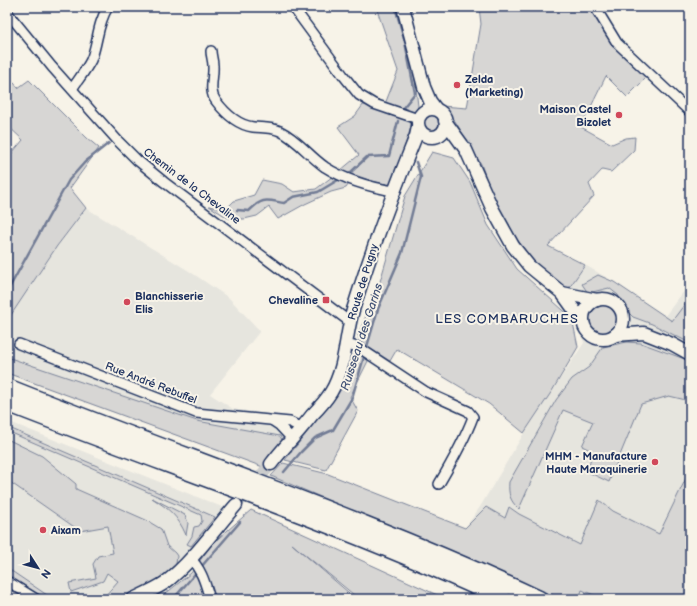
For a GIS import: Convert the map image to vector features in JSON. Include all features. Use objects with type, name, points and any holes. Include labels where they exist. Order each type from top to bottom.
[{"type":"highway","points":[[7,387],[381,530],[444,556],[539,599]]},
{"type":"highway","points":[[7,403],[321,523],[421,563],[503,599]]},
{"type":"street","points":[[72,89],[91,60],[98,33],[108,7]]},
{"type":"street","points":[[293,7],[359,95],[374,104],[419,119]]},
{"type":"street","name":"Route de Pugny","points":[[403,7],[424,87],[436,109]]},
{"type":"street","points":[[595,7],[617,43],[690,112]]},
{"type":"street","name":"Chemin de la Chevaline","points":[[7,12],[72,89],[137,160],[350,322]]},
{"type":"street","points":[[211,51],[213,65],[212,94],[229,115],[240,123],[251,127],[269,128],[280,131],[291,138],[325,167],[349,180],[369,187],[394,192]]},
{"type":"street","name":"Route de Pugny","points":[[271,464],[331,392],[352,345],[350,322],[375,242],[409,154],[424,106],[424,87]]},
{"type":"street","points":[[419,119],[430,109],[436,109],[442,114],[445,121],[466,150],[492,208],[513,246],[529,266],[562,293],[583,322],[587,332],[596,338],[603,339],[615,335],[644,333]]},
{"type":"street","points":[[419,119],[423,134],[444,136],[454,140],[466,150]]},
{"type":"street","points":[[433,136],[444,129],[445,121]]},
{"type":"street","name":"Route de Pugny","points":[[409,154],[416,144],[433,136]]},
{"type":"street","points":[[562,293],[612,302],[620,310],[623,320],[619,331],[615,335]]},
{"type":"street","points":[[583,322],[585,311],[597,300]]},
{"type":"street","points":[[623,320],[644,333],[672,344],[690,354]]},
{"type":"street","name":"Rue André Rebuffel","points":[[19,344],[196,413],[290,422],[302,428]]},
{"type":"street","points":[[352,345],[369,354],[426,392],[468,411],[473,417],[468,432],[454,460],[439,484]]},
{"type":"street","points":[[273,421],[279,425],[292,439]]},
{"type":"street","points":[[133,599],[154,589],[182,568],[196,566],[236,505]]},
{"type":"street","points":[[196,566],[210,599]]},
{"type":"street","points":[[7,581],[36,599]]},
{"type":"shaded area","points":[[376,7],[401,7],[414,72],[418,106],[392,185],[375,182],[355,175],[346,188],[331,192],[278,219],[269,207],[257,216],[244,219],[228,218],[209,206],[225,210],[234,201],[254,195],[262,180],[282,184],[294,192],[316,189],[359,155],[338,127],[355,116],[363,105],[385,104],[398,71]]},
{"type":"shaded area","points":[[479,7],[590,7],[617,48],[646,78],[627,97],[606,76],[581,127],[612,144],[626,138],[635,137],[634,150],[611,172],[602,170],[589,184],[594,196],[548,246],[585,265],[567,291],[539,269],[517,239],[493,197],[481,164],[455,121],[453,120],[451,122],[442,106],[467,108],[481,24]]},
{"type":"shaded area","points":[[7,74],[18,88],[29,80],[99,148],[70,188],[86,208],[57,246],[7,321],[7,150],[12,153],[23,140],[7,125]]},
{"type":"shaded area","points":[[428,115],[434,115],[439,120],[437,129],[434,131],[428,131],[423,126],[423,120]]},
{"type":"shaded area","points":[[432,152],[454,158],[470,182],[488,225],[517,269],[572,318],[578,347],[552,391],[524,433],[489,404],[397,349],[390,361],[360,342],[358,335],[379,285],[405,196]]},
{"type":"shaded area","points":[[86,208],[189,271],[229,298],[260,331],[210,394],[233,409],[297,418],[279,449],[263,467],[7,374],[7,321],[57,246]]},
{"type":"shaded area","points":[[585,265],[614,282],[665,316],[690,283],[690,599],[564,599],[465,528],[480,507],[524,433],[584,343],[567,291]]},
{"type":"shaded area","points":[[598,275],[614,282],[672,321],[690,297],[690,343],[652,324],[633,317],[624,308],[618,295],[609,288],[588,293],[582,284]]},
{"type":"shaded area","points":[[603,304],[614,308],[618,319],[614,330],[603,334],[592,330],[588,319],[592,308]]},
{"type":"shaded area","points":[[627,342],[641,343],[690,361],[690,401],[669,396],[641,404],[609,482],[588,472],[592,451],[582,446],[593,422],[563,410],[519,509],[510,497],[509,482],[556,400],[572,379],[589,367],[603,347]]},
{"type":"shaded area","points":[[356,351],[369,359],[350,397],[358,411],[326,470],[285,460],[330,404]]},
{"type":"shaded area","points":[[7,357],[197,421],[280,436],[283,442],[279,449],[263,467],[7,373]]},
{"type":"shaded area","points":[[7,421],[227,509],[172,571],[147,588],[120,599],[43,599],[7,577]]},
{"type":"shaded area","points":[[7,427],[215,517],[191,546],[187,544],[192,536],[194,527],[199,526],[202,521],[201,515],[7,431]]},
{"type":"shaded area","points":[[7,439],[42,456],[76,484],[76,489],[146,520],[161,529],[167,546],[177,556],[176,564],[172,569],[147,587],[119,599],[94,599],[105,596],[118,581],[107,573],[103,581],[71,592],[69,583],[96,578],[93,564],[98,556],[113,553],[108,526],[80,531],[7,480]]},
{"type":"shaded area","points":[[283,463],[328,474],[465,528],[486,507],[505,518],[509,507],[519,514],[580,545],[599,500],[613,511],[659,534],[690,470],[690,599],[603,599],[582,590],[579,599],[562,599],[271,476]]},
{"type":"shaded area","points":[[152,498],[185,515],[188,523],[186,535],[176,518],[164,506]]},
{"type":"shaded area","points":[[251,510],[446,599],[359,599],[292,544],[356,599],[206,599],[204,594],[184,599],[159,599],[191,573],[212,544]]},
{"type":"shaded area","points":[[7,568],[47,595],[45,598],[7,575]]},
{"type":"waterway","points":[[395,7],[405,42],[415,93],[402,109]]},
{"type":"waterway","points":[[350,173],[367,157],[389,156],[398,121]]},
{"type":"waterway","points":[[7,292],[69,180],[85,162],[109,143]]},
{"type":"waterway","name":"Ruisseau des Garins","points":[[284,472],[315,438],[333,430],[352,398],[378,309],[402,253],[421,177],[416,162]]},
{"type":"waterway","points":[[237,210],[249,211],[258,203],[265,201],[284,203],[293,197],[318,192],[338,180]]},
{"type":"waterway","name":"Ruisseau des Garins","points":[[171,599],[175,597],[240,522]]},
{"type":"tunnel","points":[[236,505],[271,464]]},
{"type":"place","name":"Zelda (Marketing)","points":[[457,85]]},
{"type":"place","name":"Maison Castel Bizolet","points":[[619,115]]},
{"type":"place","name":"Chevaline","points":[[326,300]]},
{"type":"place","name":"Blanchisserie Elis","points":[[127,302]]},
{"type":"place","name":"MHM - Manufacture Haute Maroquinerie","points":[[655,462]]},
{"type":"place","name":"Aixam","points":[[43,530]]},
{"type":"district","name":"LES COMBARUCHES","points":[[507,319]]}]
